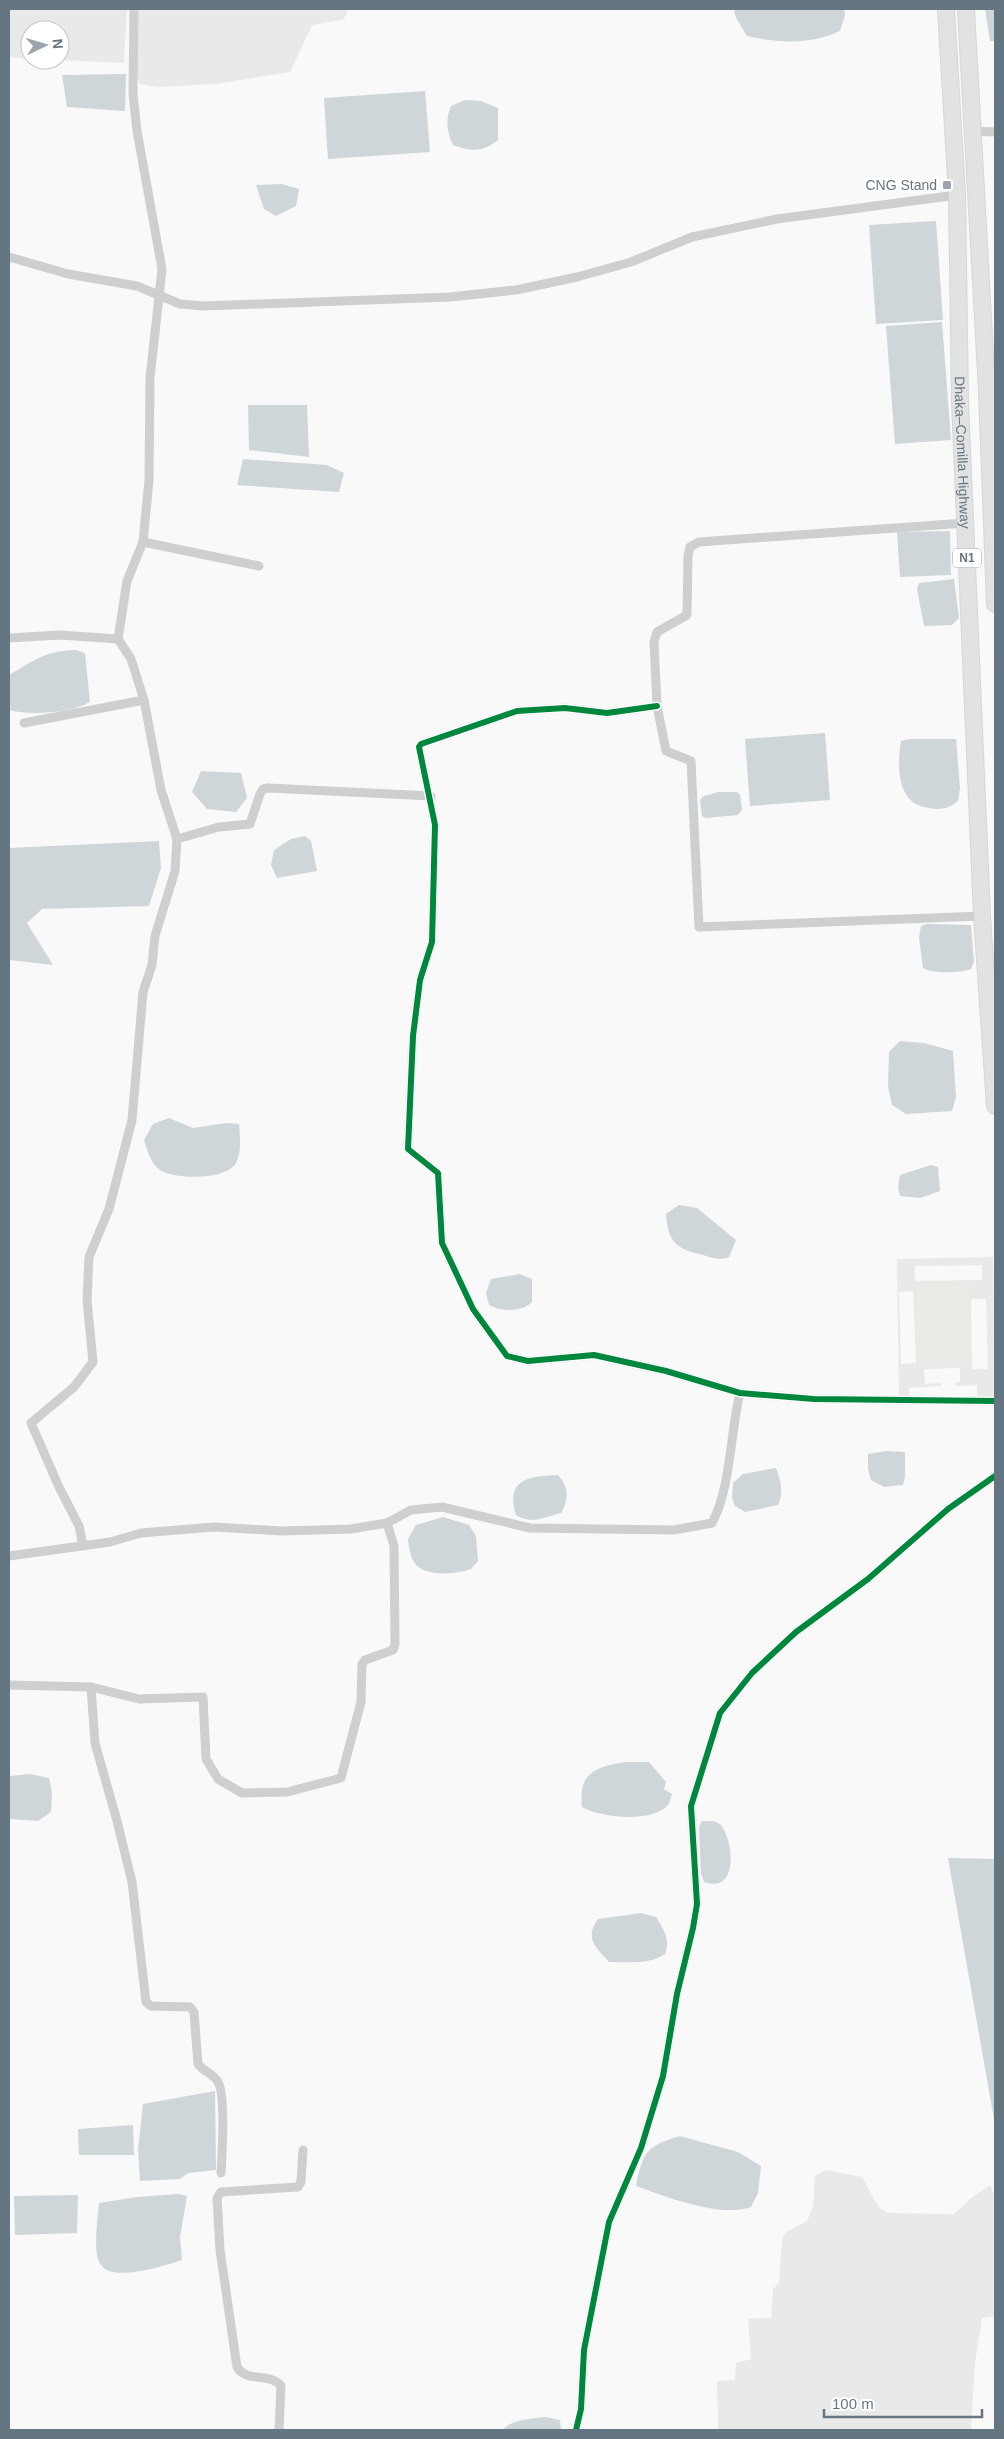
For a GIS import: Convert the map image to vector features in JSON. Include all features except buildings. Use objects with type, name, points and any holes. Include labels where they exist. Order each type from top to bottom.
[{"type":"highway","name":"Dhaka–Comilla Highway","points":[[946,9],[957,195],[960,402],[982,916],[995,1106]]},
{"type":"highway","name":"Dhaka–Comilla Highway","points":[[966,9],[987,401],[995,604]]},
{"type":"highway","points":[[949,63],[968,62]]},
{"type":"street","points":[[83,1546],[79,1526],[59,1487],[31,1423],[74,1387],[92,1362],[88,1300],[89,1257],[109,1209],[132,1120],[143,992],[152,965],[155,936],[175,870],[177,839],[161,790],[144,700],[131,658],[118,638],[127,582],[143,542],[149,480],[150,378],[162,269],[137,131],[133,94],[134,9]]},
{"type":"street","points":[[972,132],[995,132]]},
{"type":"street","points":[[9,257],[68,274],[137,286],[159,293],[180,304],[203,306],[450,297],[516,290],[577,277],[622,264],[692,237],[777,219],[957,195]]},
{"type":"street","points":[[965,523],[699,542],[690,547],[688,556],[687,615],[657,632],[654,636],[657,706],[666,751],[691,761],[699,927],[982,916]]},
{"type":"street","points":[[143,542],[259,566]]},
{"type":"street","points":[[9,638],[60,635],[118,638]]},
{"type":"street","points":[[24,723],[144,700]]},
{"type":"street","points":[[657,706],[607,713],[565,708],[518,711],[421,744],[420,751],[431,796],[434,825],[432,942],[420,980],[413,1036],[408,1149],[438,1173],[442,1244],[473,1309],[507,1356],[528,1361],[594,1354],[666,1371],[740,1393],[814,1399],[995,1401]]},
{"type":"street","points":[[177,839],[219,826],[250,824],[260,794],[268,788],[431,796]]},
{"type":"street","points":[[9,1556],[110,1542],[141,1534],[214,1527],[282,1531],[351,1530],[387,1523],[411,1510],[442,1507],[530,1528],[674,1530],[712,1523],[717,1514],[730,1456],[733,1421],[740,1393]]},
{"type":"street","points":[[576,2430],[581,2410],[584,2350],[609,2222],[640,2148],[663,2076],[677,1994],[693,1928],[697,1904],[691,1806],[720,1713],[752,1673],[796,1632],[868,1579],[948,1509],[995,1476]]},
{"type":"street","points":[[9,1685],[91,1687],[139,1699],[203,1697],[206,1759],[218,1778],[242,1793],[287,1792],[341,1778],[361,1702],[362,1664],[365,1660],[393,1650],[396,1644],[394,1546],[387,1523]]},
{"type":"street","points":[[91,1687],[95,1743],[118,1821],[132,1882],[146,2002],[151,2006],[190,2007],[194,2012],[198,2064],[203,2071],[215,2077],[220,2084],[222,2124],[221,2173]]},
{"type":"street","points":[[279,2430],[281,2386],[271,2379],[247,2376],[237,2367],[220,2250],[217,2198],[222,2192],[298,2187],[301,2182],[303,2150]]},
{"type":"shaded area","points":[[9,9],[127,9],[124,63],[70,60],[70,20],[20,20],[20,58],[9,57]]},
{"type":"shaded area","points":[[137,9],[348,9],[344,19],[312,25],[290,72],[216,84],[157,87],[140,84],[136,75]]},
{"type":"shaded area","points":[[734,9],[844,9],[845,15],[840,31],[829,36],[806,41],[782,41],[747,36],[736,18]]},
{"type":"shaded area","points":[[985,9],[995,9],[995,41],[990,41]]},
{"type":"shaded area","points":[[126,74],[125,111],[67,107],[62,75]]},
{"type":"shaded area","points":[[425,91],[430,152],[328,159],[324,98]]},
{"type":"shaded area","points":[[465,100],[481,101],[498,108],[498,140],[487,147],[471,150],[453,145],[449,135],[449,111],[451,106]]},
{"type":"shaded area","points":[[282,184],[299,189],[296,206],[276,216],[264,209],[256,185]]},
{"type":"shaded area","points":[[936,221],[943,320],[876,324],[869,225]]},
{"type":"shaded area","points":[[942,322],[951,440],[895,444],[886,326]]},
{"type":"shaded area","points":[[248,405],[307,405],[309,457],[249,450]]},
{"type":"shaded area","points":[[243,459],[327,465],[344,473],[339,492],[237,485]]},
{"type":"shaded area","points":[[950,531],[951,575],[900,577],[897,532]]},
{"type":"shaded area","points":[[954,579],[959,618],[952,625],[924,626],[917,589],[919,583]]},
{"type":"shaded area","points":[[76,650],[85,653],[90,702],[62,711],[28,713],[9,710],[9,675],[48,654]]},
{"type":"shaded area","points":[[825,733],[830,800],[750,806],[745,739]]},
{"type":"shaded area","points":[[910,739],[956,739],[960,788],[958,801],[955,804],[937,809],[918,805],[910,800],[901,782],[899,761],[901,741]]},
{"type":"shaded area","points":[[201,771],[241,773],[247,798],[236,812],[207,809],[192,792]]},
{"type":"shaded area","points":[[718,792],[736,792],[740,794],[742,810],[738,815],[706,818],[702,816],[700,800],[704,796]]},
{"type":"shaded area","points":[[305,836],[311,841],[317,871],[277,878],[271,865],[274,850],[291,839]]},
{"type":"shaded area","points":[[159,841],[161,868],[149,906],[42,909],[27,923],[53,965],[9,960],[9,848]]},
{"type":"shaded area","points":[[927,924],[971,925],[974,962],[971,969],[947,972],[923,968],[919,937],[921,926]]},
{"type":"shaded area","points":[[900,1041],[924,1043],[953,1051],[956,1097],[952,1111],[906,1114],[892,1105],[888,1086],[889,1052]]},
{"type":"shaded area","points":[[169,1118],[193,1128],[227,1123],[239,1124],[240,1149],[236,1163],[231,1169],[222,1173],[200,1177],[177,1176],[160,1170],[152,1161],[144,1140],[153,1124]]},
{"type":"shaded area","points":[[931,1165],[938,1167],[940,1191],[920,1198],[900,1196],[898,1187],[900,1175]]},
{"type":"shaded area","points":[[679,1205],[697,1208],[736,1240],[729,1257],[722,1259],[713,1258],[686,1250],[675,1243],[671,1238],[666,1214]]},
{"type":"shaded area","points":[[993,1257],[995,1399],[899,1401],[897,1259]],"holes":[[[982,1265],[982,1280],[915,1281],[915,1266]],[[913,1291],[916,1363],[901,1364],[899,1292]],[[971,1299],[986,1299],[988,1369],[972,1369]],[[960,1368],[960,1382],[956,1382],[956,1386],[977,1385],[977,1397],[910,1400],[909,1388],[941,1386],[941,1383],[925,1384],[924,1369]]]},
{"type":"shaded area","points":[[520,1274],[532,1279],[532,1302],[523,1308],[511,1310],[499,1309],[489,1305],[486,1293],[491,1279]]},
{"type":"shaded area","points":[[969,1283],[971,1363],[919,1364],[917,1284]]},
{"type":"shaded area","points":[[887,1451],[905,1452],[905,1477],[903,1485],[884,1487],[871,1480],[868,1469],[868,1454]]},
{"type":"shaded area","points":[[776,1468],[781,1487],[778,1505],[745,1512],[735,1506],[732,1497],[733,1483],[743,1474]]},
{"type":"shaded area","points":[[558,1475],[567,1493],[561,1513],[533,1520],[516,1515],[513,1503],[514,1494],[522,1482],[538,1477]]},
{"type":"shaded area","points":[[443,1517],[469,1525],[476,1536],[478,1561],[471,1569],[449,1573],[433,1573],[425,1571],[414,1562],[408,1539],[416,1525]]},
{"type":"shaded area","points":[[625,1762],[649,1762],[666,1782],[664,1789],[672,1794],[668,1805],[660,1811],[650,1814],[626,1817],[601,1814],[582,1807],[581,1796],[586,1779],[597,1769]]},
{"type":"shaded area","points":[[30,1774],[49,1778],[52,1792],[51,1812],[38,1821],[9,1819],[9,1776]]},
{"type":"shaded area","points":[[702,1821],[719,1823],[729,1843],[731,1854],[728,1874],[723,1881],[715,1884],[704,1882],[701,1873],[699,1827]]},
{"type":"shaded area","points":[[948,1858],[995,1859],[995,2125]]},
{"type":"shaded area","points":[[641,1913],[656,1917],[661,1925],[667,1939],[665,1954],[659,1958],[645,1961],[609,1962],[593,1942],[592,1932],[598,1919]]},
{"type":"shaded area","points":[[215,2091],[216,2170],[188,2173],[180,2179],[140,2181],[138,2150],[143,2104]]},
{"type":"shaded area","points":[[133,2125],[134,2155],[79,2155],[78,2129]]},
{"type":"shaded area","points":[[680,2136],[738,2152],[761,2166],[758,2193],[751,2207],[738,2210],[709,2208],[636,2186],[641,2165],[648,2152],[660,2143]]},
{"type":"shaded area","points":[[826,2170],[862,2177],[879,2208],[889,2213],[954,2214],[970,2199],[990,2185],[995,2196],[995,2316],[982,2318],[975,2363],[971,2430],[718,2430],[717,2381],[735,2380],[736,2363],[751,2359],[748,2319],[771,2318],[773,2289],[779,2283],[782,2239],[786,2232],[807,2221],[813,2206],[815,2176]]},
{"type":"shaded area","points":[[179,2194],[187,2196],[180,2237],[182,2260],[152,2269],[127,2273],[116,2273],[107,2270],[101,2265],[98,2259],[96,2244],[99,2203],[137,2197]]},
{"type":"shaded area","points":[[78,2195],[77,2233],[15,2235],[14,2196]]},
{"type":"shaded area","points":[[545,2417],[560,2420],[561,2430],[503,2430],[516,2422]]},
{"type":"cycle path","points":[[657,706],[607,713],[565,708],[517,711],[421,744],[419,747],[435,825],[432,942],[420,980],[413,1036],[408,1149],[438,1173],[442,1243],[473,1309],[507,1356],[528,1361],[594,1355],[666,1371],[740,1393],[814,1399],[995,1401]]},
{"type":"cycle path","points":[[576,2430],[581,2409],[584,2350],[609,2222],[641,2148],[663,2076],[677,1994],[693,1928],[697,1904],[691,1806],[720,1713],[752,1673],[796,1632],[868,1579],[948,1509],[995,1476]]},
{"type":"place","name":"CNG Stand","points":[[947,185]]}]
